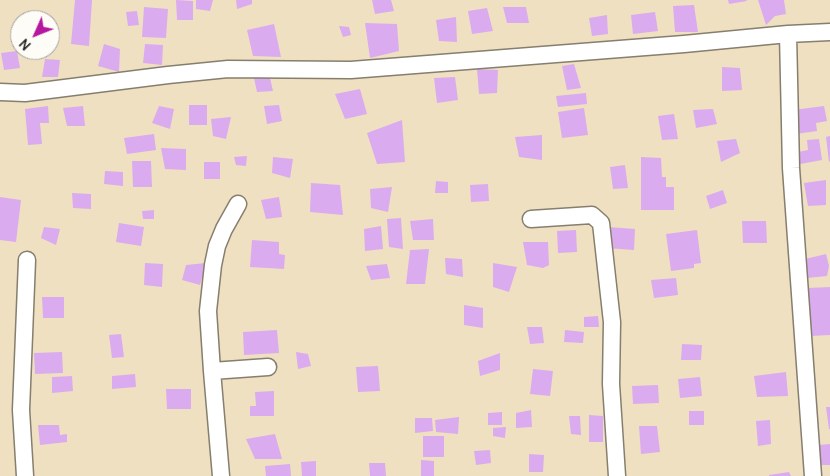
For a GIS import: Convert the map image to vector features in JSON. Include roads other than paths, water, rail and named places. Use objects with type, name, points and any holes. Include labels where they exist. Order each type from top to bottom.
[{"type":"street","points":[[0,92],[24,93],[228,69],[351,70],[830,32]]},
{"type":"street","points":[[788,34],[791,168],[813,476]]},
{"type":"street","points":[[221,476],[208,311],[217,246],[238,204]]},
{"type":"street","points":[[531,218],[592,215],[601,223],[612,322],[612,384],[617,476]]},
{"type":"street","points":[[25,476],[21,410],[27,260]]},
{"type":"street","points":[[212,371],[268,367]]}]
